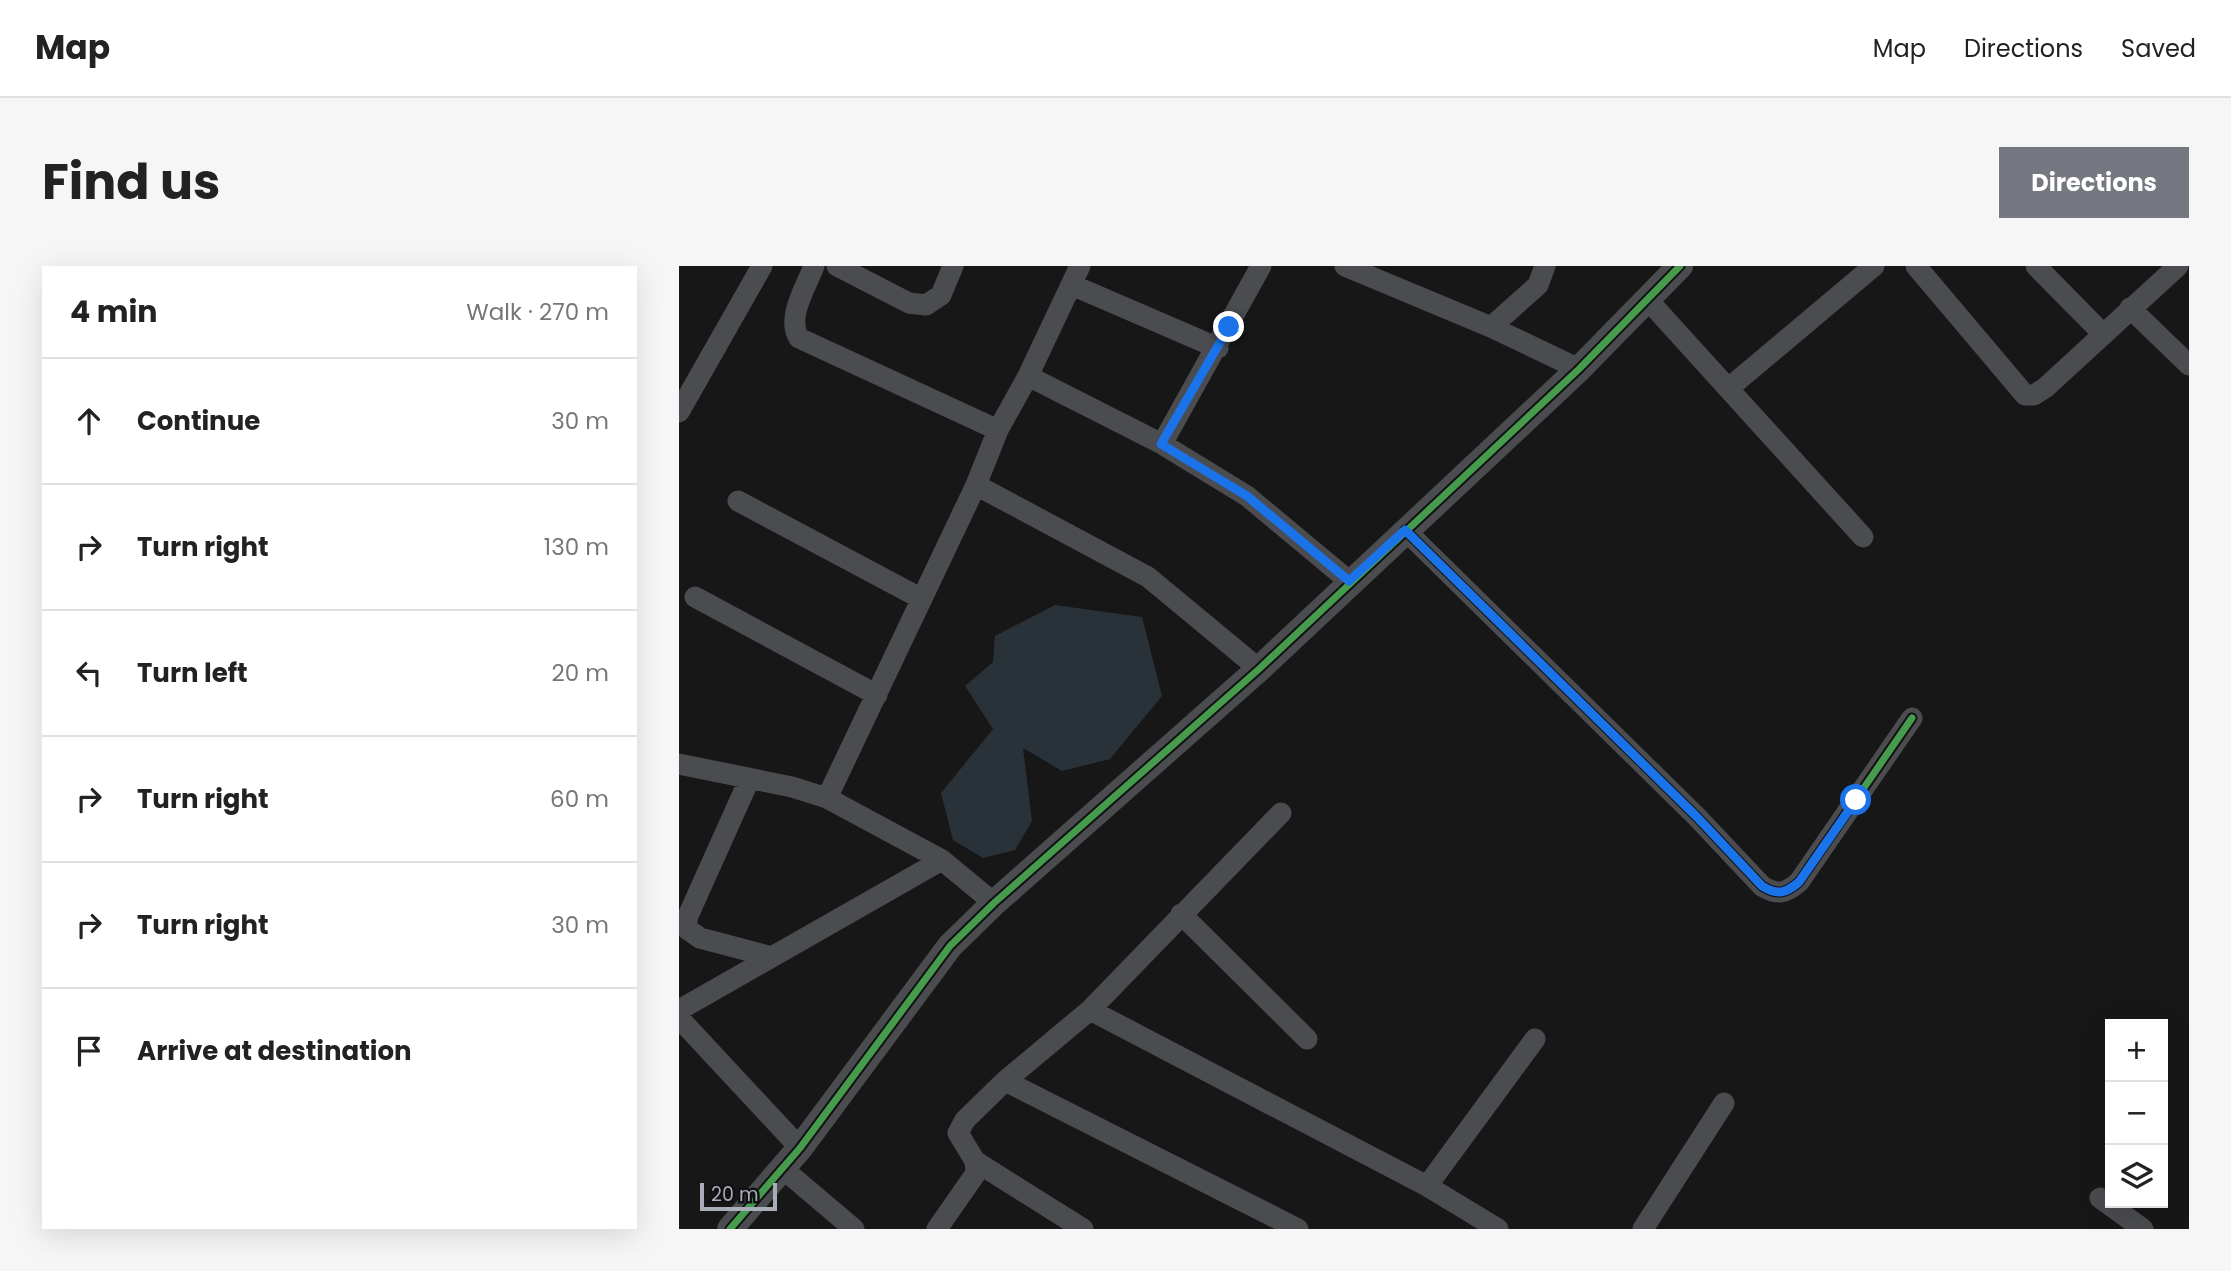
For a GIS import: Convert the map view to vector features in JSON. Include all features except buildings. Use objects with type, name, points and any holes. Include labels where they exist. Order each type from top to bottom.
[{"type":"street","points":[[679,412],[762,266]]},
{"type":"street","points":[[814,266],[794,320],[794,330],[799,338],[998,430]]},
{"type":"street","points":[[837,266],[909,303],[926,305],[941,295],[953,266]]},
{"type":"street","points":[[1161,444],[1218,348],[1261,266]]},
{"type":"street","points":[[1345,266],[1375,271],[1579,369]]},
{"type":"street","points":[[1491,327],[1538,285],[1545,266]]},
{"type":"street","points":[[730,1229],[800,1148],[950,946],[994,903],[1259,669],[1349,581],[1579,369],[1680,266]]},
{"type":"street","points":[[1730,387],[1874,266]]},
{"type":"street","points":[[1916,266],[2025,395],[2034,395],[2045,388],[2170,268]]},
{"type":"street","points":[[2036,266],[2102,333]]},
{"type":"street","points":[[827,798],[976,485],[998,430],[1028,376],[1076,275],[1218,348]]},
{"type":"street","points":[[1647,299],[1730,387],[1863,537]]},
{"type":"street","points":[[2130,308],[2189,365]]},
{"type":"street","points":[[1028,376],[1161,444],[1247,496],[1349,581]]},
{"type":"street","points":[[976,485],[1149,576],[1259,669]]},
{"type":"street","points":[[739,501],[922,599]]},
{"type":"street","points":[[1405,530],[1687,807],[1762,886],[1773,893],[1787,892],[1799,882],[1912,718]]},
{"type":"street","points":[[695,597],[877,695]]},
{"type":"street","points":[[679,764],[792,787],[827,798],[942,860],[994,903]]},
{"type":"street","points":[[749,780],[687,918],[687,929],[700,939],[772,957]]},
{"type":"street","points":[[1083,1229],[975,1161],[958,1133],[960,1126],[1005,1081],[1090,1010],[1281,813]]},
{"type":"street","points":[[679,1010],[942,860]]},
{"type":"street","points":[[1181,914],[1307,1039]]},
{"type":"street","points":[[1090,1010],[1427,1186],[1498,1229]]},
{"type":"street","points":[[679,1018],[800,1148]]},
{"type":"street","points":[[1427,1186],[1535,1039]]},
{"type":"street","points":[[1005,1081],[1299,1229]]},
{"type":"street","points":[[1643,1229],[1724,1103]]},
{"type":"street","points":[[936,1229],[976,1173],[975,1161]]},
{"type":"street","points":[[782,1168],[854,1229]]},
{"type":"street","points":[[2100,1198],[2143,1229]]},
{"type":"shaded area","points":[[1055,605],[1142,617],[1162,696],[1110,759],[1062,771],[1023,748],[1032,821],[1015,850],[983,858],[953,840],[941,793],[993,729],[965,686],[993,662],[995,636]]},
{"type":"cycle path","points":[[730,1229],[800,1148],[950,946],[994,903],[1259,669],[1579,369],[1680,266]]},
{"type":"cycle path","points":[[1405,530],[1697,817],[1762,886],[1773,891],[1786,891],[1799,882],[1912,718]]},
{"type":"route","points":[[1229,327],[1161,444],[1247,496],[1349,581],[1405,530],[1697,817],[1762,886],[1773,893],[1787,892],[1799,882],[1856,800]]}]
